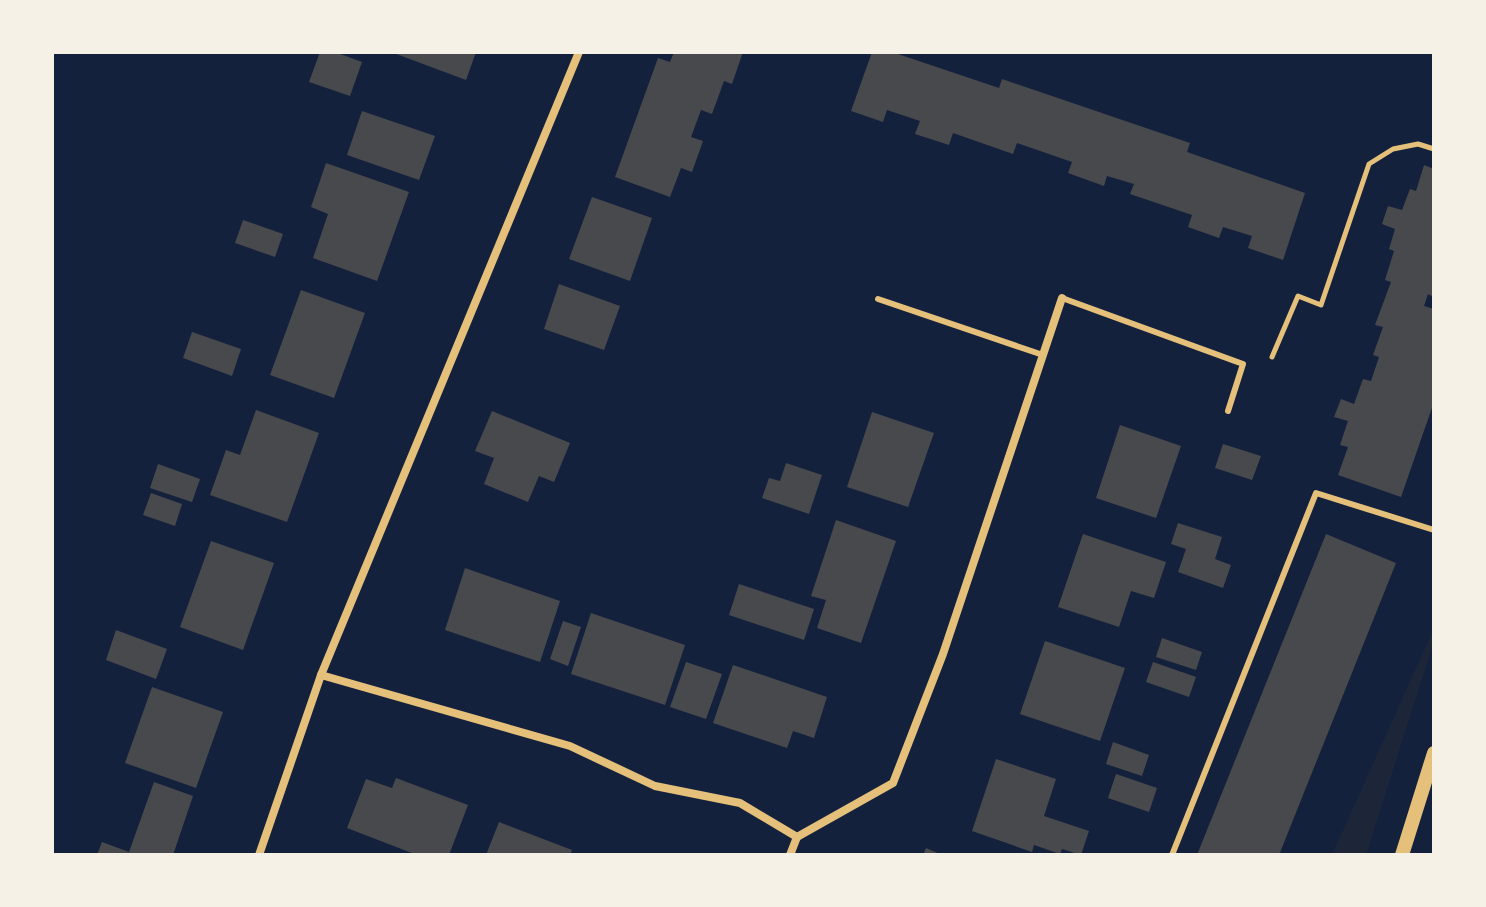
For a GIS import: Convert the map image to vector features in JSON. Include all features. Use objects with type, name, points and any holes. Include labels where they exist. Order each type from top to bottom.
[{"type":"street","points":[[259,855],[321,675],[579,52]]},
{"type":"street","points":[[790,855],[797,837],[893,783],[943,654],[1062,298]]},
{"type":"street","points":[[321,675],[570,746],[655,786],[740,803],[797,837]]},
{"type":"street","points":[[1402,855],[1434,753]]},
{"type":"lane","points":[[1062,298],[1243,364],[1228,411]]},
{"type":"lane","points":[[878,299],[1043,355]]},
{"type":"lane","points":[[1172,855],[1316,493],[1434,530]]},
{"type":"path","points":[[1243,364],[1273,356],[1298,296],[1321,305],[1369,164],[1393,149],[1418,144],[1434,149]]},
{"type":"shaded area","points":[[1434,628],[1434,641],[1366,855],[1332,855]]},
{"type":"building","points":[[320,52],[335,52],[362,62],[350,96],[309,82]]},
{"type":"building","points":[[391,52],[476,52],[466,80]]},
{"type":"building","points":[[674,52],[743,52],[732,84],[724,81],[712,114],[701,110],[691,137],[703,141],[692,172],[681,168],[670,197],[615,177],[658,58],[670,62]]},
{"type":"building","points":[[872,52],[892,52],[999,88],[1002,79],[1190,143],[1187,152],[1305,193],[1283,260],[1248,248],[1252,236],[1223,227],[1219,238],[1188,227],[1192,215],[1130,194],[1134,184],[1107,176],[1104,186],[1068,173],[1072,162],[1017,143],[1013,154],[953,133],[949,145],[915,134],[920,121],[887,110],[883,122],[851,111]]},
{"type":"building","points":[[362,111],[435,136],[419,180],[347,155]]},
{"type":"building","points":[[326,163],[409,192],[377,281],[313,258],[328,214],[311,207]]},
{"type":"building","points":[[1424,165],[1434,169],[1434,297],[1428,294],[1424,306],[1434,309],[1434,402],[1401,497],[1338,475],[1348,447],[1340,445],[1348,421],[1334,417],[1341,399],[1354,404],[1363,379],[1371,381],[1379,357],[1373,355],[1383,327],[1375,325],[1391,282],[1385,280],[1394,251],[1389,249],[1395,229],[1382,224],[1388,206],[1402,210],[1410,189],[1416,191]]},
{"type":"building","points":[[592,197],[652,218],[630,281],[569,259]]},
{"type":"building","points":[[243,220],[283,234],[275,257],[235,243]]},
{"type":"building","points":[[559,284],[620,306],[604,350],[544,329]]},
{"type":"building","points":[[301,290],[365,313],[334,398],[270,375]]},
{"type":"building","points":[[192,332],[241,349],[232,376],[183,358]]},
{"type":"building","points":[[256,410],[319,433],[287,522],[210,495],[226,450],[240,455]]},
{"type":"building","points":[[492,411],[570,443],[554,482],[539,476],[528,502],[484,484],[494,458],[475,451]]},
{"type":"building","points":[[872,412],[934,433],[908,507],[847,487]]},
{"type":"building","points":[[1120,425],[1181,446],[1156,518],[1096,498]]},
{"type":"building","points":[[1223,444],[1261,456],[1252,480],[1215,468]]},
{"type":"building","points":[[786,463],[822,475],[809,514],[762,498],[769,478],[780,481]]},
{"type":"building","points":[[158,464],[200,479],[192,502],[150,488]]},
{"type":"building","points":[[151,493],[182,504],[175,526],[143,515]]},
{"type":"building","points":[[836,520],[896,541],[861,643],[817,628],[826,600],[811,596]]},
{"type":"building","points":[[1178,523],[1222,537],[1215,559],[1231,565],[1223,588],[1178,572],[1186,549],[1171,544]]},
{"type":"building","points":[[1083,534],[1166,562],[1154,598],[1131,591],[1119,627],[1058,607]]},
{"type":"building","points":[[1326,534],[1396,563],[1279,855],[1197,855]]},
{"type":"building","points":[[211,541],[274,563],[243,650],[180,627]]},
{"type":"building","points":[[465,568],[560,601],[540,662],[445,630]]},
{"type":"building","points":[[739,584],[814,609],[804,640],[729,615]]},
{"type":"building","points":[[591,613],[685,645],[665,705],[571,674]]},
{"type":"building","points":[[563,621],[581,627],[568,666],[550,659]]},
{"type":"building","points":[[116,630],[167,649],[156,679],[106,660]]},
{"type":"building","points":[[1162,638],[1202,652],[1196,670],[1156,657]]},
{"type":"building","points":[[1045,641],[1125,668],[1100,741],[1020,714]]},
{"type":"building","points":[[686,662],[722,674],[706,719],[670,707]]},
{"type":"building","points":[[1153,662],[1196,677],[1189,697],[1146,682]]},
{"type":"building","points":[[733,665],[827,697],[814,738],[793,731],[787,748],[713,723]]},
{"type":"building","points":[[152,687],[223,712],[196,788],[125,763]]},
{"type":"building","points":[[1113,742],[1149,755],[1142,776],[1106,764]]},
{"type":"building","points":[[996,759],[1056,779],[1044,816],[1089,831],[1081,855],[1062,849],[1060,854],[1034,845],[1032,852],[972,831]]},
{"type":"building","points":[[1116,774],[1157,788],[1149,812],[1108,798]]},
{"type":"building","points":[[396,778],[468,805],[449,855],[417,855],[347,828],[366,779],[392,788]]},
{"type":"building","points":[[154,782],[193,796],[173,855],[97,855],[102,842],[129,852]]},
{"type":"building","points":[[499,822],[572,850],[570,855],[486,855]]},
{"type":"building","points":[[926,848],[942,855],[923,855]]}]
